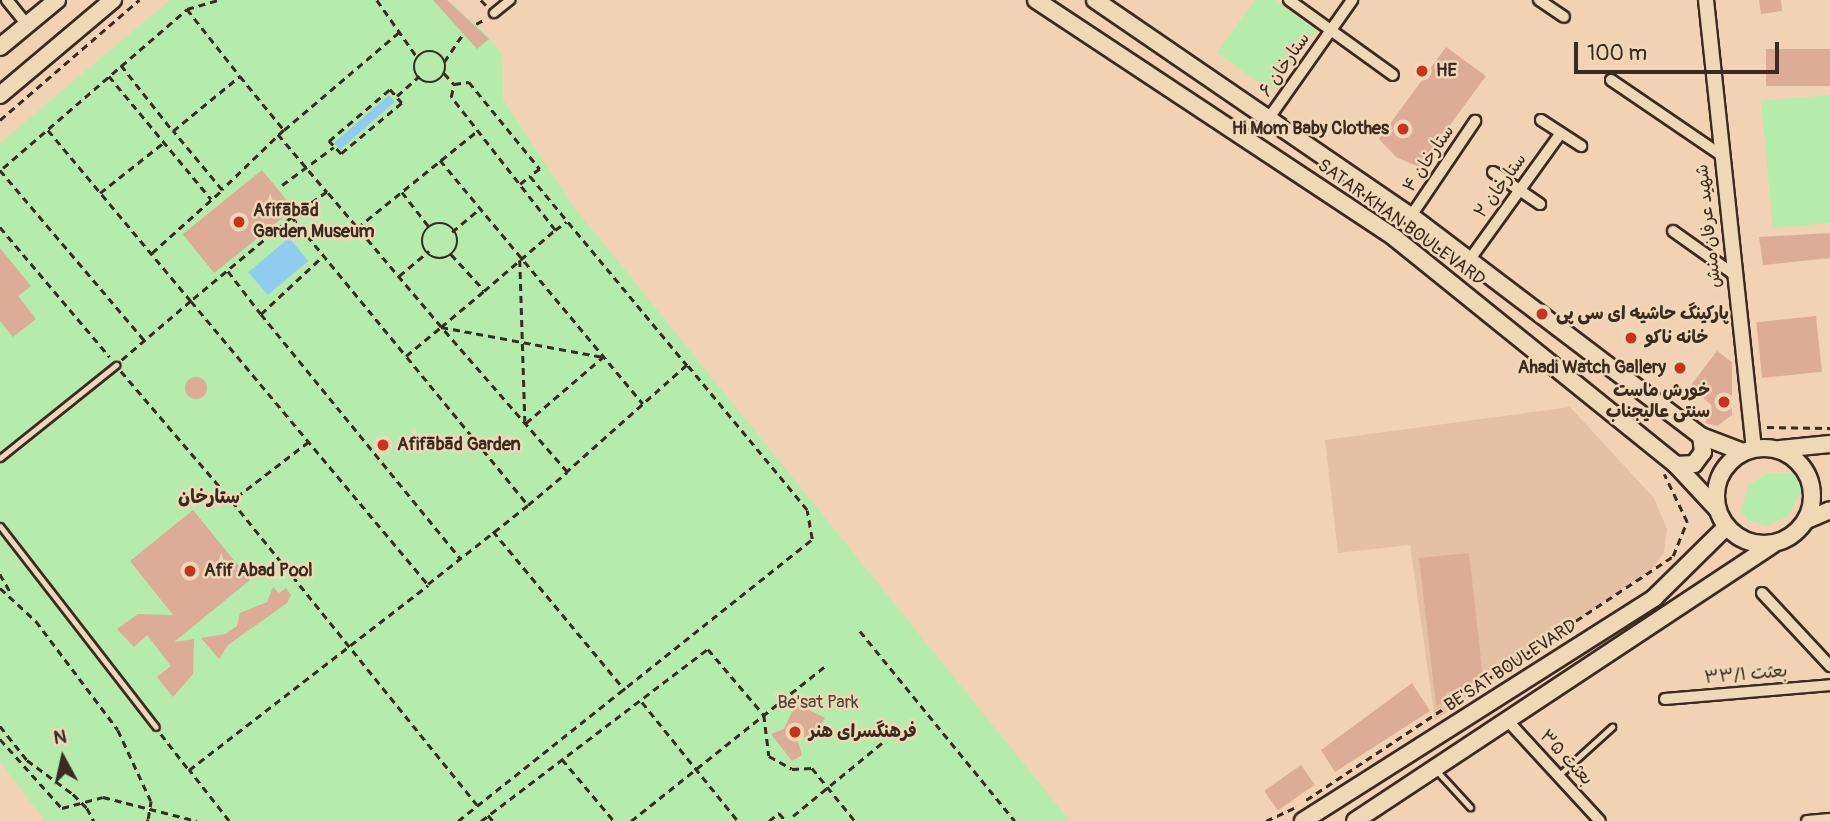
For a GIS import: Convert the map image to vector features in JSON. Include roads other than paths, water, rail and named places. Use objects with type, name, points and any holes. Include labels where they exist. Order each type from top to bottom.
[{"type":"main road","points":[[0,47],[57,0]]},
{"type":"main road","points":[[0,95],[113,0]]},
{"type":"main road","name":"SATAR KHAN BOULEVARD","points":[[1036,0],[1395,238],[1676,465],[1717,509]]},
{"type":"main road","name":"SATAR KHAN BOULEVARD","points":[[1103,2],[1272,116],[1411,216],[1701,436],[1749,450]]},
{"type":"main road","points":[[1676,465],[1694,464],[1703,452],[1701,436]]},
{"type":"main road","points":[[1772,545],[1742,539],[1726,527],[1717,509],[1723,470],[1749,450],[1830,444]]},
{"type":"main road","points":[[1778,449],[1810,478],[1807,520]]},
{"type":"main road","points":[[1355,821],[1807,520],[1830,510]]},
{"type":"main road","name":"BE'SAT BOULEVARD","points":[[1303,821],[1654,598],[1726,527]]},
{"type":"street","points":[[7,0],[27,25]]},
{"type":"street","points":[[494,13],[510,0]]},
{"type":"street","points":[[1289,0],[1393,75]]},
{"type":"street","name":"ستارخان ۶","points":[[1272,116],[1352,0]]},
{"type":"street","points":[[1539,0],[1564,17]]},
{"type":"street","name":"شهید عرفان منش","points":[[1706,0],[1749,450]]},
{"type":"street","points":[[1611,80],[1721,155]]},
{"type":"street","points":[[1541,120],[1581,146]]},
{"type":"street","name":"۴ ستارخان","points":[[1411,216],[1475,121]]},
{"type":"street","name":"۲ ستارخان","points":[[1470,259],[1560,134]]},
{"type":"street","points":[[1493,172],[1540,204]]},
{"type":"street","points":[[1673,231],[1732,273]]},
{"type":"street","points":[[1762,593],[1830,666]]},
{"type":"street","name":"۳۳/۱ بعثت","points":[[1665,699],[1830,685]]},
{"type":"street","name":"۳۵ بعثت","points":[[1507,720],[1600,821]]},
{"type":"street","points":[[1807,821],[1830,819]]},
{"type":"lane","points":[[0,458],[116,365]]},
{"type":"lane","points":[[0,526],[156,727]]},
{"type":"lane","points":[[1559,775],[1612,727]]},
{"type":"lane","points":[[1435,769],[1469,807]]},
{"type":"water","points":[[389,95],[395,102],[340,150],[334,143]]},
{"type":"water","points":[[289,238],[308,261],[268,295],[248,272]]},
{"type":"place","name":"HE","points":[[1422,71]]},
{"type":"place","name":"Hi Mom Baby Clothes","points":[[1403,129]]},
{"type":"place","name":"Afifābād Garden Museum","points":[[239,222]]},
{"type":"place","name":"پارکینگ حاشیه ای سی پی","points":[[1542,314]]},
{"type":"place","name":"خانه ناکو","points":[[1631,338]]},
{"type":"place","name":"Ahadi Watch Gallery","points":[[1680,368]]},
{"type":"place","name":"خورش ماست سنتی عالیجناب","points":[[1724,402]]},
{"type":"place","name":"Afifābād Garden","points":[[383,445]]},
{"type":"place","name":"Afif Abad Pool","points":[[190,571]]},
{"type":"place","name":"فرهنگسرای هنر","points":[[795,732]]},
{"type":"district","name":"ستارخان","points":[[209,498]]},
{"type":"park label","name":"Be'sat Park","points":[[818,703]]}]
